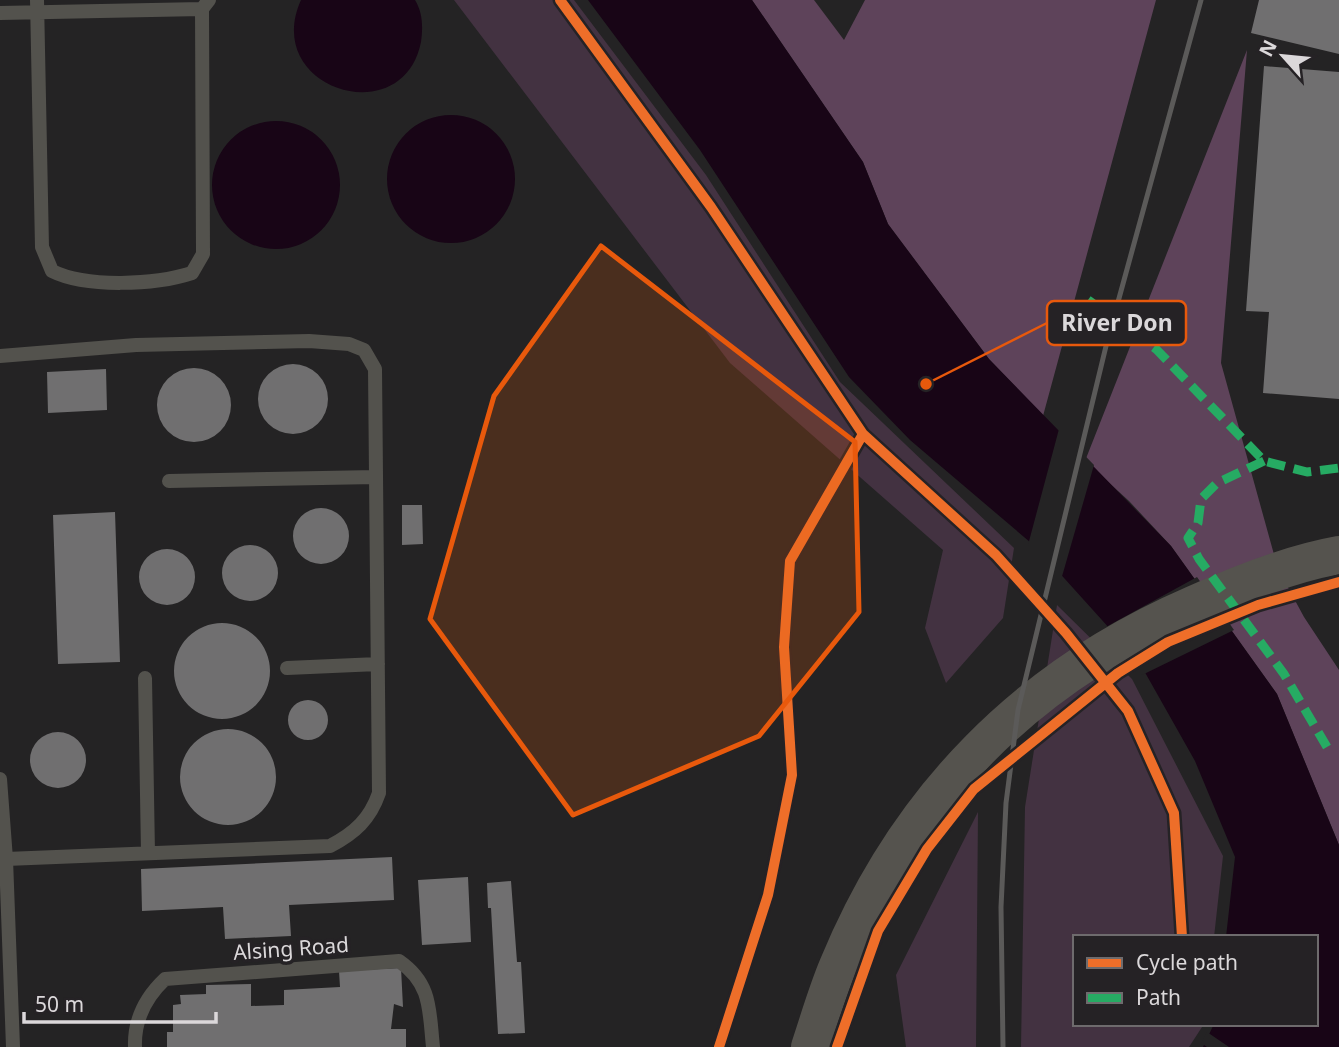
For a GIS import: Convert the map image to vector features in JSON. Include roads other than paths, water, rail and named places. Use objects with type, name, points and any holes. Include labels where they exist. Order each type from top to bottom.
[{"type":"street","points":[[810,1047],[838,967],[879,882],[933,800],[983,745],[1041,692],[1101,652],[1158,620],[1284,570],[1339,555]]},
{"type":"lane","points":[[0,13],[37,6],[206,4],[203,254],[192,273],[166,281],[70,280],[52,271],[42,247],[37,6]]},
{"type":"lane","points":[[0,356],[136,345],[309,341],[349,344],[364,350],[375,369],[379,793],[372,812],[360,826],[330,846],[6,859]]},
{"type":"lane","points":[[169,481],[376,477]]},
{"type":"lane","points":[[287,668],[378,664]]},
{"type":"lane","points":[[145,678],[148,853]]},
{"type":"lane","points":[[0,779],[6,859],[13,1047]]},
{"type":"lane","name":"Alsing Road","points":[[135,1047],[135,1036],[146,997],[166,979],[399,961],[416,973],[427,995],[433,1047]]},
{"type":"railway","points":[[1003,1047],[1001,907],[1006,803],[1018,710],[1107,342],[1201,0]]},
{"type":"place","name":"River Don","points":[[926,384]]}]
